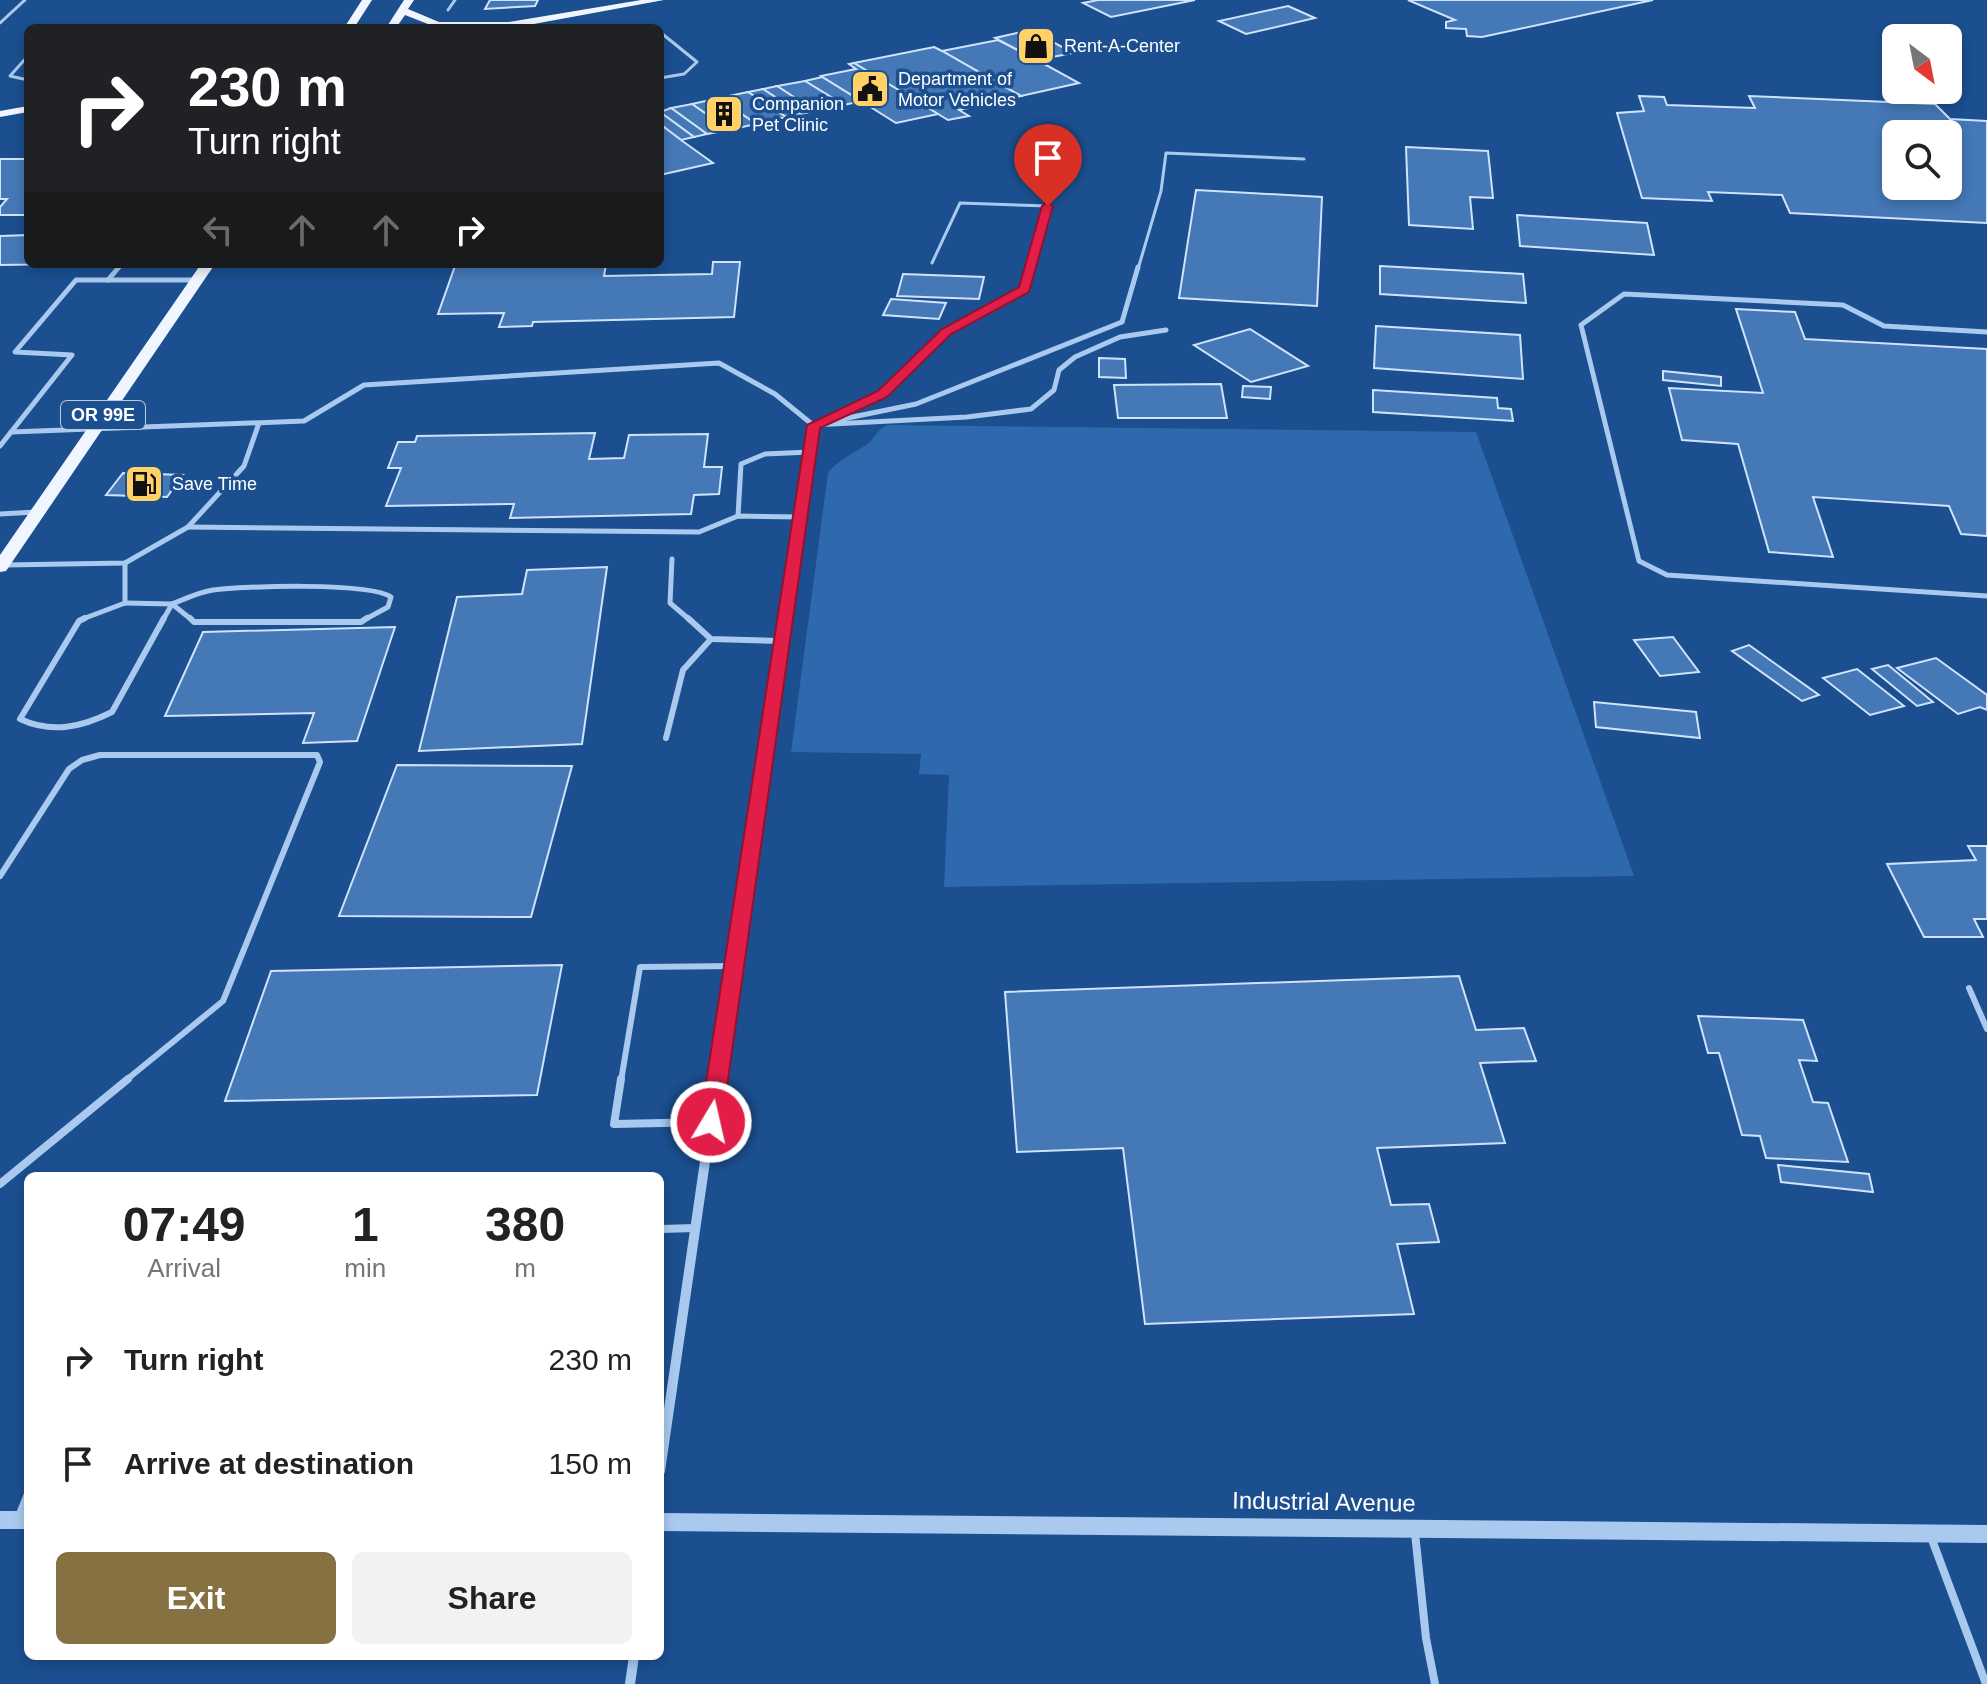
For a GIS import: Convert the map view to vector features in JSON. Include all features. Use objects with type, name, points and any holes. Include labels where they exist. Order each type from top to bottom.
[{"type":"main road","points":[[352,24],[367,0]]},
{"type":"main road","points":[[515,24],[604,4],[659,0]]},
{"type":"main road","points":[[394,24],[406,5],[436,24]]},
{"type":"main road","points":[[480,24],[521,23]]},
{"type":"main road","points":[[0,114],[24,110]]},
{"type":"main road","name":"OR 99E","points":[[1,566],[205,268]]},
{"type":"street","points":[[664,1444],[813,425]]},
{"type":"street","name":"Industrial Avenue","points":[[664,1522],[1987,1534]]},
{"type":"street","points":[[630,1684],[633,1660]]},
{"type":"lane","points":[[0,23],[25,0]]},
{"type":"lane","points":[[448,10],[455,0]]},
{"type":"lane","points":[[664,35],[697,62],[684,74],[664,77]]},
{"type":"lane","points":[[24,60],[10,76],[24,79]]},
{"type":"lane","points":[[813,425],[916,404],[1122,322],[1161,191],[1166,153],[1304,159]]},
{"type":"lane","points":[[813,425],[882,394],[946,332],[1025,289],[1048,206],[960,203],[932,263]]},
{"type":"lane","points":[[108,280],[118,268]]},
{"type":"lane","points":[[0,446],[72,355],[15,352],[76,280],[197,280]]},
{"type":"lane","points":[[1987,332],[1884,326],[1843,305],[1624,294],[1581,325],[1639,561],[1667,575],[1987,596]]},
{"type":"lane","points":[[11,432],[304,421],[364,385],[719,363],[775,394],[813,425],[967,417],[1031,409],[1054,390],[1059,370],[1075,357],[1120,337],[1166,330]]},
{"type":"lane","points":[[1,566],[125,563],[188,527],[244,466],[259,423]]},
{"type":"lane","points":[[738,516],[741,464],[765,454],[810,452]]},
{"type":"lane","points":[[0,514],[36,512]]},
{"type":"lane","points":[[188,527],[699,532],[738,516],[801,517]]},
{"type":"lane","points":[[672,559],[670,603],[711,639],[780,641]]},
{"type":"lane","points":[[125,563],[125,603]]},
{"type":"lane","points":[[172,604],[112,712],[76,726],[42,728],[20,719],[21,712],[79,621],[125,603],[172,604],[211,590],[350,587],[383,591],[391,597],[388,607],[361,622],[194,622],[172,604]]},
{"type":"lane","points":[[666,738],[683,670],[711,639]]},
{"type":"lane","points":[[0,876],[69,769],[82,760],[100,755],[300,754],[317,755],[320,762],[223,1001],[0,1184]]},
{"type":"lane","points":[[711,1122],[614,1124],[640,967],[734,966]]},
{"type":"lane","points":[[1969,988],[1987,1029]]},
{"type":"lane","points":[[664,1229],[696,1228]]},
{"type":"lane","points":[[15,1520],[24,1502]]},
{"type":"lane","points":[[1415,1529],[1426,1638],[1435,1684]]},
{"type":"lane","points":[[1929,1534],[1986,1684]]},
{"type":"shaded area","points":[[887,425],[1476,432],[1634,876],[944,887],[949,775],[919,774],[921,754],[791,752],[828,473],[869,443]]},
{"type":"building","points":[[490,0],[538,0],[535,6],[485,9]]},
{"type":"building","points":[[1098,0],[1195,0],[1111,17],[1083,3]]},
{"type":"building","points":[[1408,0],[1653,0],[1482,37],[1467,36],[1466,29],[1446,28],[1446,22],[1455,20]]},
{"type":"building","points":[[1288,6],[1315,18],[1246,34],[1219,21]]},
{"type":"building","name":"Rent-A-Center","points":[[1035,32],[1073,53],[1037,60],[995,38]]},
{"type":"building","points":[[998,40],[1079,83],[1021,96],[942,51]]},
{"type":"building","points":[[934,47],[1021,96],[959,110],[969,116],[948,120],[854,63]]},
{"type":"building","name":"Department of Motor Vehicles","points":[[854,63],[938,114],[896,123],[821,76],[856,69],[849,64]]},
{"type":"building","points":[[822,77],[861,101],[844,105],[805,81]]},
{"type":"building","points":[[805,81],[844,105],[815,111],[777,86]]},
{"type":"building","points":[[777,86],[815,111],[801,114],[763,89]]},
{"type":"building","points":[[763,89],[801,114],[786,117],[748,92]]},
{"type":"building","points":[[748,92],[786,117],[756,124],[719,98]]},
{"type":"building","points":[[1639,96],[1664,97],[1667,105],[1755,108],[1749,96],[1935,104],[1950,119],[1987,121],[1987,223],[1790,213],[1782,195],[1708,192],[1712,201],[1642,198],[1617,113],[1644,111]]},
{"type":"building","name":"Companion Pet Clinic","points":[[719,98],[756,124],[729,130],[692,104]]},
{"type":"building","points":[[692,104],[729,130],[707,134],[671,108]]},
{"type":"building","points":[[671,108],[707,134],[694,137],[664,115],[664,111]]},
{"type":"building","points":[[664,115],[694,137],[681,140],[664,127]]},
{"type":"building","points":[[664,127],[681,140],[713,163],[664,174]]},
{"type":"building","points":[[1406,147],[1488,151],[1493,198],[1470,197],[1473,229],[1409,225]]},
{"type":"building","points":[[0,159],[24,159],[24,215],[0,215],[0,207],[7,199],[0,199]]},
{"type":"building","points":[[1196,190],[1322,197],[1317,306],[1179,298]]},
{"type":"building","points":[[1517,215],[1647,223],[1654,255],[1520,246]]},
{"type":"building","points":[[24,235],[24,265],[0,265],[0,236]]},
{"type":"building","points":[[713,262],[740,262],[734,317],[533,322],[532,326],[499,327],[504,313],[438,314],[454,268],[605,268],[604,276],[712,274]]},
{"type":"building","points":[[1380,266],[1523,274],[1526,303],[1380,294]]},
{"type":"building","points":[[903,274],[984,277],[979,299],[897,296]]},
{"type":"building","points":[[891,299],[946,303],[939,319],[883,315]]},
{"type":"building","points":[[1736,309],[1795,312],[1805,339],[1987,349],[1987,536],[1961,534],[1949,506],[1813,497],[1833,557],[1769,552],[1738,444],[1682,440],[1669,388],[1763,393]]},
{"type":"building","points":[[1376,326],[1520,335],[1523,379],[1374,368]]},
{"type":"building","points":[[1250,329],[1308,366],[1251,382],[1194,345]]},
{"type":"building","points":[[1099,358],[1125,359],[1126,378],[1099,377]]},
{"type":"building","points":[[1663,371],[1721,377],[1721,386],[1663,380]]},
{"type":"building","points":[[1221,384],[1227,418],[1118,418],[1114,385]]},
{"type":"building","points":[[1243,386],[1271,387],[1270,399],[1242,397]]},
{"type":"building","points":[[1373,390],[1497,398],[1498,408],[1511,409],[1513,421],[1373,412]]},
{"type":"building","points":[[595,433],[589,459],[624,458],[629,435],[708,434],[704,467],[722,467],[719,494],[694,495],[691,514],[510,518],[514,504],[386,506],[401,468],[388,468],[398,442],[415,442],[417,436]]},
{"type":"building","points":[[123,473],[183,475],[167,497],[106,495]]},
{"type":"building","points":[[607,567],[582,744],[419,751],[457,597],[522,594],[527,570]]},
{"type":"building","points":[[395,627],[357,741],[303,743],[314,713],[165,716],[203,632]]},
{"type":"building","points":[[1673,637],[1699,672],[1660,676],[1634,640]]},
{"type":"building","points":[[1749,645],[1819,695],[1802,701],[1732,651]]},
{"type":"building","points":[[1936,658],[1987,695],[1987,710],[1980,707],[1958,714],[1897,668]]},
{"type":"building","points":[[1888,665],[1933,702],[1917,706],[1872,669]]},
{"type":"building","points":[[1857,669],[1904,706],[1870,715],[1823,678]]},
{"type":"building","points":[[1594,702],[1696,712],[1700,738],[1596,727]]},
{"type":"building","points":[[397,765],[572,766],[531,917],[339,916]]},
{"type":"building","points":[[1968,846],[1987,846],[1987,919],[1974,919],[1983,937],[1924,937],[1887,864],[1976,860]]},
{"type":"building","points":[[562,965],[537,1095],[225,1101],[271,971]]},
{"type":"building","points":[[1459,976],[1476,1030],[1524,1028],[1536,1061],[1480,1063],[1505,1143],[1377,1148],[1391,1205],[1429,1204],[1439,1242],[1397,1244],[1414,1314],[1145,1324],[1123,1148],[1017,1152],[1005,992]]},
{"type":"building","points":[[1698,1016],[1803,1020],[1817,1061],[1799,1060],[1813,1102],[1828,1103],[1848,1162],[1766,1158],[1760,1136],[1742,1135],[1719,1053],[1708,1053]]},
{"type":"building","points":[[1778,1165],[1869,1174],[1873,1192],[1781,1182]]},
{"type":"place","name":"Rent-A-Center","points":[[1036,46]]},
{"type":"place","name":"Department of Motor Vehicles","points":[[870,89]]},
{"type":"place","name":"Companion Pet Clinic","points":[[724,114]]},
{"type":"place","name":"Save Time","points":[[144,484]]},
{"type":"route","points":[[711,1122],[813,425],[882,394],[946,332],[1025,289],[1048,206]]}]
